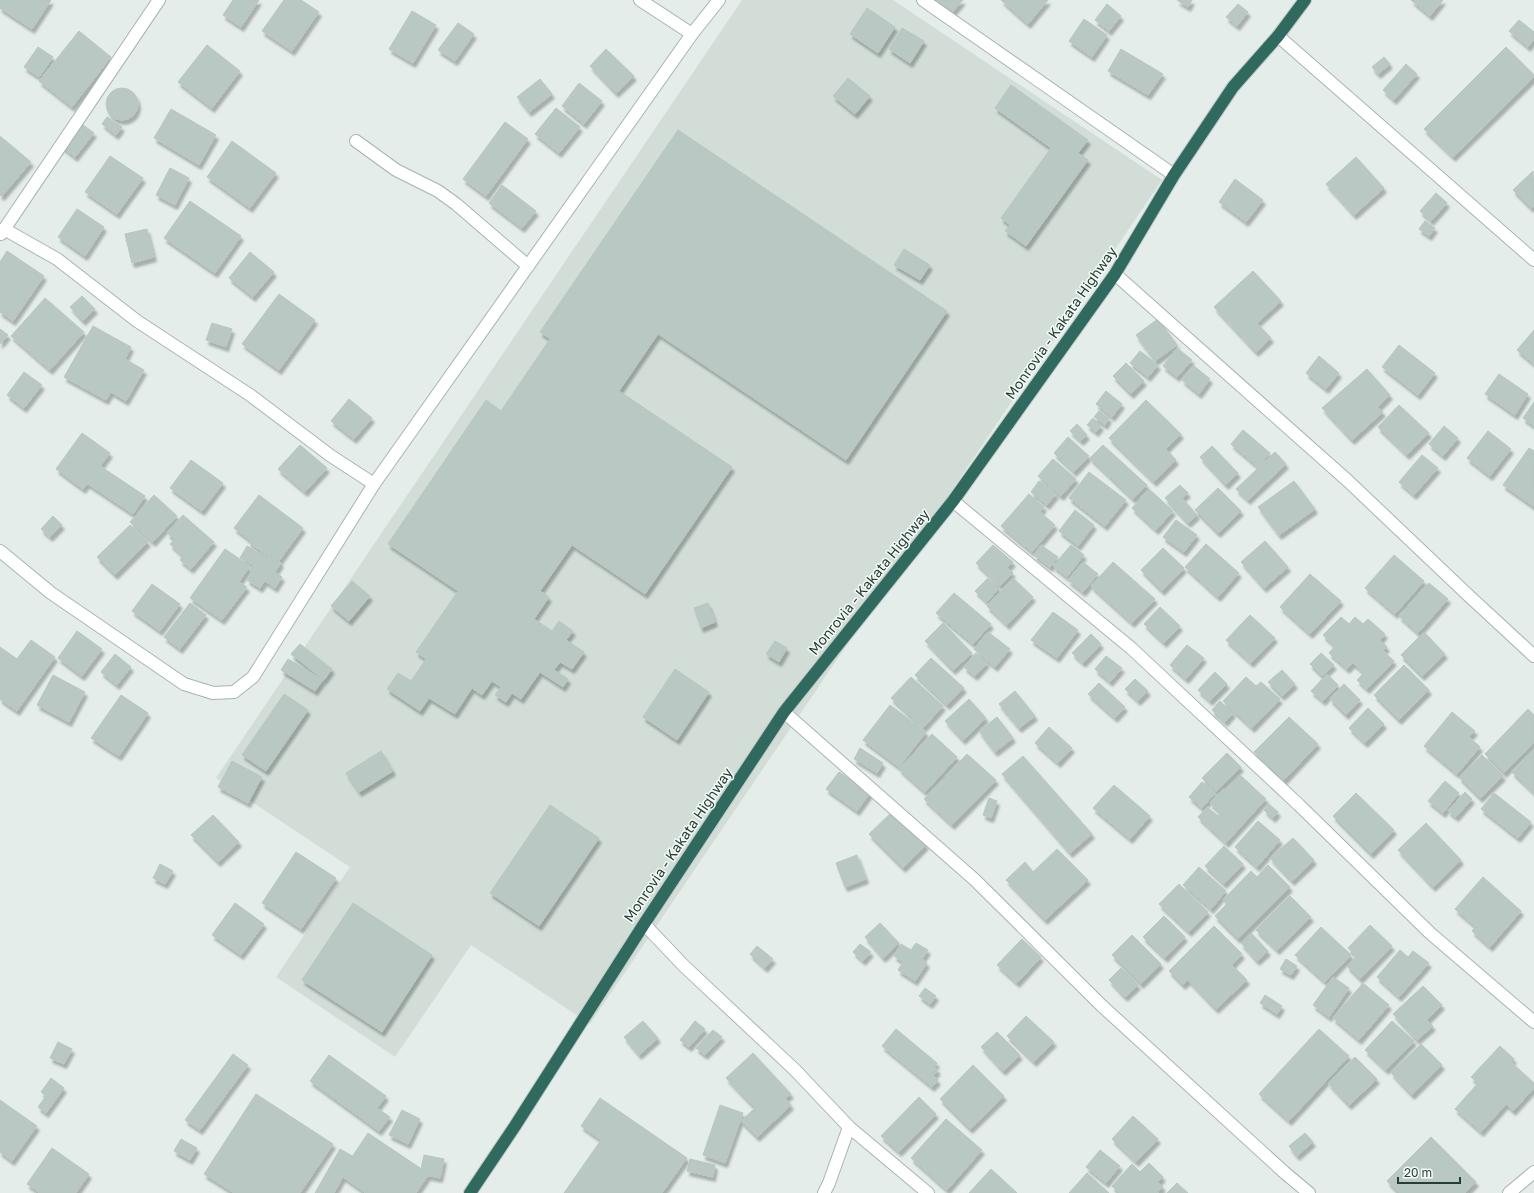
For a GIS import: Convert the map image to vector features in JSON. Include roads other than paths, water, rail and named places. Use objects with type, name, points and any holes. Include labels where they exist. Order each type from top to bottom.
[{"type":"highway","name":"Monrovia - Kakata Highway","points":[[470,1193],[644,924],[784,712],[953,501],[1116,274],[1174,175],[1233,87],[1278,36],[1304,0]]},
{"type":"street","points":[[158,0],[2,232],[57,260],[137,321],[250,395],[331,456],[374,484]]},
{"type":"street","points":[[640,0],[692,34]]},
{"type":"street","points":[[0,551],[51,593],[184,684],[213,693],[234,692],[253,677],[374,484],[692,34],[719,0]]},
{"type":"street","points":[[923,0],[1174,175]]},
{"type":"street","points":[[1278,36],[1534,260]]},
{"type":"street","points":[[356,141],[396,170],[438,190],[528,266]]},
{"type":"street","points":[[1116,274],[1348,480],[1534,656]]},
{"type":"street","points":[[953,501],[1131,648],[1299,806],[1430,933],[1534,1022]]},
{"type":"street","points":[[784,712],[975,880],[1102,1006],[1285,1173],[1309,1193]]},
{"type":"street","points":[[644,924],[684,966],[795,1070],[849,1127],[928,1193]]},
{"type":"street","points":[[824,1193],[849,1127]]},
{"type":"street","points":[[1509,1193],[1534,1172]]}]
